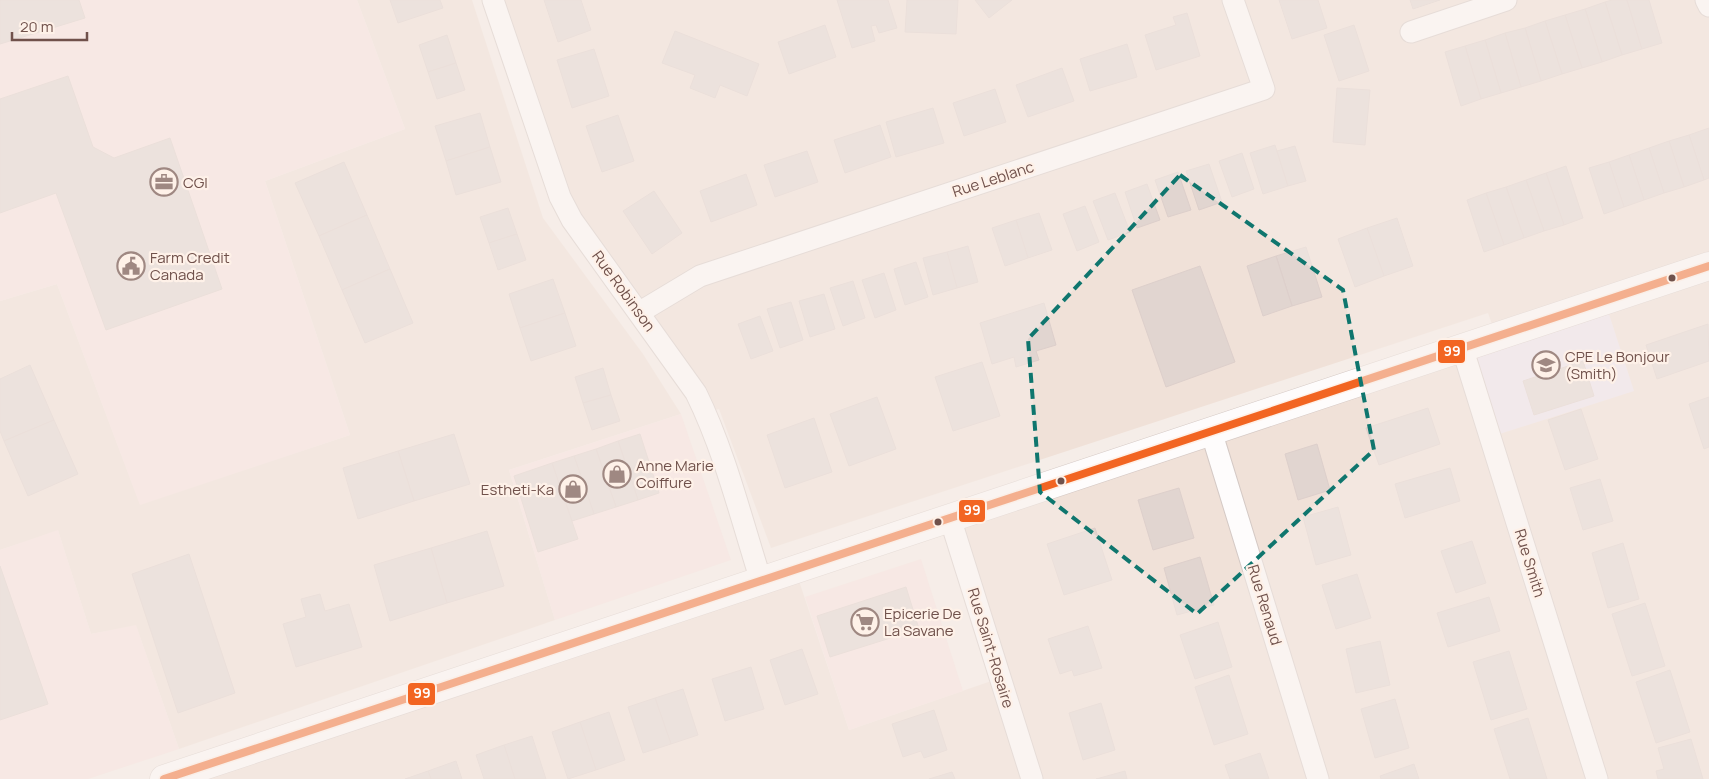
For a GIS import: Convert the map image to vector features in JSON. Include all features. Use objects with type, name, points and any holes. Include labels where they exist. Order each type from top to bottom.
[{"type":"street","name":"Rue Robinson","points":[[493,0],[560,197],[572,220],[685,375],[705,413],[761,580]]},
{"type":"street","name":"Rue Leblanc","points":[[640,312],[700,276],[1264,90],[1233,0]]},
{"type":"street","points":[[1411,32],[1506,0]]},
{"type":"street","points":[[1706,0],[1709,6]]},
{"type":"street","points":[[165,777],[1709,266]]},
{"type":"street","name":"Rue Smith","points":[[1462,347],[1598,779]]},
{"type":"street","name":"Rue Renaud","points":[[1211,431],[1318,779]]},
{"type":"street","name":"Rue Saint-Rosaire","points":[[950,518],[1032,779]]},
{"type":"highlighted area","points":[[1180,175],[1343,290],[1374,450],[1197,614],[1040,492],[1028,339]]},
{"type":"shaded area","points":[[0,0],[357,0],[405,129],[265,181],[350,435],[140,505],[57,284],[0,301]]},
{"type":"shaded area","points":[[357,0],[472,0],[543,218],[643,354],[681,414],[509,470],[555,620],[179,749],[136,626],[91,634],[58,531],[0,550],[0,301],[57,284],[140,504],[350,435],[265,181],[405,129]]},
{"type":"shaded area","points":[[493,0],[1706,0],[1709,6],[1709,779],[164,779],[795,569],[849,730],[1000,678],[950,518],[1496,336],[1488,313],[771,548],[719,409],[705,413],[572,220]]},
{"type":"shaded area","name":"CPE Le Bonjour (Smith)","points":[[1605,302],[1634,391],[1490,437],[1462,347]]},
{"type":"shaded area","points":[[681,414],[731,560],[555,620],[509,470]]},
{"type":"shaded area","points":[[58,530],[91,634],[136,625],[179,749],[88,779],[0,779],[0,550]]},
{"type":"shaded area","points":[[921,559],[963,691],[849,730],[805,597]]},
{"type":"building","points":[[0,0],[79,0],[85,18],[0,44]]},
{"type":"building","points":[[390,0],[440,0],[443,8],[398,23]]},
{"type":"building","points":[[544,0],[581,0],[591,30],[558,42]]},
{"type":"building","points":[[837,0],[888,0],[897,28],[879,33],[876,25],[871,26],[875,41],[852,48]]},
{"type":"building","points":[[907,0],[958,0],[956,34],[905,32]]},
{"type":"building","points":[[975,0],[1012,0],[989,18]]},
{"type":"building","points":[[1279,0],[1318,0],[1327,28],[1292,39]]},
{"type":"building","points":[[1410,0],[1440,0],[1413,9]]},
{"type":"building","points":[[1627,0],[1642,49],[1622,55],[1605,2]]},
{"type":"building","points":[[1627,0],[1649,0],[1662,43],[1642,49]]},
{"type":"building","points":[[1605,2],[1622,55],[1602,62],[1585,9]]},
{"type":"building","points":[[1585,9],[1602,62],[1582,68],[1565,15]]},
{"type":"building","points":[[1187,13],[1200,56],[1156,70],[1145,35],[1176,25],[1173,17]]},
{"type":"building","points":[[1565,15],[1582,68],[1562,74],[1545,21]]},
{"type":"building","points":[[1545,21],[1562,74],[1541,81],[1525,28]]},
{"type":"building","points":[[825,25],[836,57],[789,74],[778,42]]},
{"type":"building","points":[[1354,25],[1369,71],[1339,81],[1324,35]]},
{"type":"building","points":[[1525,28],[1541,81],[1521,87],[1505,33]]},
{"type":"building","points":[[675,31],[759,64],[747,96],[720,85],[715,98],[690,88],[695,75],[662,63]]},
{"type":"building","points":[[1505,33],[1521,87],[1501,93],[1485,40]]},
{"type":"building","points":[[447,35],[456,63],[428,72],[419,45]]},
{"type":"building","points":[[1485,40],[1501,93],[1481,99],[1465,46]]},
{"type":"building","points":[[1127,44],[1137,77],[1090,91],[1080,59]]},
{"type":"building","points":[[1465,46],[1481,99],[1461,106],[1445,52]]},
{"type":"building","points":[[594,49],[609,96],[572,108],[557,60]]},
{"type":"building","points":[[456,63],[465,90],[437,99],[428,72]]},
{"type":"building","points":[[1062,68],[1074,101],[1028,117],[1016,85]]},
{"type":"building","points":[[68,76],[93,147],[114,158],[170,138],[222,289],[106,330],[56,193],[0,213],[0,99]]},
{"type":"building","points":[[1337,88],[1370,90],[1365,145],[1333,142]]},
{"type":"building","points":[[995,89],[1006,122],[964,136],[953,103]]},
{"type":"building","points":[[933,108],[944,143],[896,157],[886,122]]},
{"type":"building","points":[[480,113],[490,147],[446,161],[435,126]]},
{"type":"building","points":[[618,115],[634,161],[602,172],[586,126]]},
{"type":"building","points":[[880,125],[891,157],[845,173],[834,140]]},
{"type":"building","points":[[1709,128],[1709,178],[1704,180],[1689,135]]},
{"type":"building","points":[[1689,135],[1704,180],[1684,187],[1669,141]]},
{"type":"building","points":[[1669,141],[1684,187],[1664,193],[1649,148]]},
{"type":"building","points":[[1275,145],[1288,186],[1263,194],[1250,153]]},
{"type":"building","points":[[1295,146],[1306,181],[1288,186],[1277,151]]},
{"type":"building","points":[[490,147],[501,182],[456,195],[446,161]]},
{"type":"building","points":[[1649,148],[1664,193],[1644,200],[1629,155]]},
{"type":"building","points":[[807,151],[818,182],[775,197],[764,165]]},
{"type":"building","points":[[1242,153],[1254,189],[1232,197],[1219,161]]},
{"type":"building","points":[[1629,155],[1644,200],[1624,207],[1609,162]]},
{"type":"building","points":[[344,162],[367,215],[319,236],[295,183]]},
{"type":"building","points":[[1609,162],[1624,207],[1604,214],[1589,168]]},
{"type":"building","points":[[1209,164],[1222,202],[1199,210],[1186,171]]},
{"type":"building","points":[[1566,166],[1583,218],[1564,225],[1546,173]]},
{"type":"building","points":[[1178,172],[1191,210],[1168,217],[1155,180]]},
{"type":"building","points":[[1546,173],[1564,225],[1544,231],[1526,180]]},
{"type":"building","points":[[746,174],[757,205],[711,222],[700,191]]},
{"type":"building","points":[[1526,180],[1544,231],[1524,238],[1506,187]]},
{"type":"building","points":[[1147,184],[1160,220],[1137,228],[1125,192]]},
{"type":"building","points":[[1506,187],[1524,238],[1504,245],[1486,193]]},
{"type":"building","points":[[654,191],[682,233],[652,254],[623,211]]},
{"type":"building","points":[[1115,193],[1130,232],[1108,240],[1093,201]]},
{"type":"building","points":[[1486,193],[1504,245],[1484,252],[1467,200]]},
{"type":"building","points":[[1085,206],[1099,242],[1077,251],[1063,214]]},
{"type":"building","points":[[508,208],[517,234],[489,243],[480,217]]},
{"type":"building","points":[[1039,213],[1052,250],[1028,258],[1016,220]]},
{"type":"building","points":[[367,215],[390,269],[342,290],[319,236]]},
{"type":"building","points":[[1397,218],[1413,266],[1384,276],[1367,228]]},
{"type":"building","points":[[1016,220],[1028,258],[1005,266],[992,228]]},
{"type":"building","points":[[1367,228],[1384,276],[1355,287],[1338,239]]},
{"type":"building","points":[[517,234],[526,260],[498,270],[489,243]]},
{"type":"building","points":[[968,246],[978,282],[957,288],[947,252]]},
{"type":"building","points":[[1306,247],[1322,297],[1292,306],[1276,256]]},
{"type":"building","points":[[947,252],[957,288],[933,295],[923,258]]},
{"type":"building","points":[[1276,256],[1292,306],[1263,316],[1247,266]]},
{"type":"building","points":[[916,262],[928,297],[905,305],[894,269]]},
{"type":"building","points":[[1200,266],[1235,362],[1166,387],[1132,290]]},
{"type":"building","points":[[390,269],[413,323],[365,343],[342,290]]},
{"type":"building","points":[[884,273],[896,310],[875,318],[862,280]]},
{"type":"building","points":[[553,279],[565,313],[520,328],[509,294]]},
{"type":"building","points":[[853,281],[865,318],[843,326],[830,288]]},
{"type":"building","points":[[824,294],[835,329],[810,337],[799,301]]},
{"type":"building","points":[[791,302],[803,340],[780,348],[767,309]]},
{"type":"building","points":[[1044,303],[1056,345],[1036,351],[1039,360],[1016,367],[1014,357],[992,364],[980,323]]},
{"type":"building","points":[[565,313],[576,346],[531,361],[520,328]]},
{"type":"building","points":[[760,316],[773,351],[751,359],[738,324]]},
{"type":"building","points":[[1708,324],[1709,361],[1657,379],[1646,345]]},
{"type":"building","points":[[1583,361],[1594,396],[1534,415],[1523,381]]},
{"type":"building","points":[[982,362],[1000,416],[953,431],[935,377]]},
{"type":"building","points":[[30,365],[54,420],[4,441],[0,431],[0,379]]},
{"type":"building","points":[[603,368],[611,395],[583,403],[575,377]]},
{"type":"building","points":[[611,395],[620,421],[592,430],[583,403]]},
{"type":"building","points":[[877,397],[896,449],[849,466],[830,414]]},
{"type":"building","points":[[1709,397],[1709,447],[1704,449],[1689,404]]},
{"type":"building","points":[[1428,408],[1440,444],[1379,465],[1366,428]]},
{"type":"building","points":[[1581,409],[1598,459],[1565,470],[1548,420]]},
{"type":"building","points":[[814,418],[832,472],[785,488],[767,435]]},
{"type":"building","points":[[54,420],[78,474],[28,496],[4,441]]},
{"type":"building","points":[[454,434],[470,484],[414,501],[398,451]]},
{"type":"building","points":[[640,434],[659,493],[638,500],[618,441]]},
{"type":"building","name":"Anne Marie Coiffure","points":[[618,441],[638,500],[616,507],[596,449]]},
{"type":"building","points":[[1317,444],[1330,490],[1298,500],[1285,454]]},
{"type":"building","points":[[596,449],[616,507],[594,514],[574,456]]},
{"type":"building","points":[[398,451],[414,501],[358,519],[343,468]]},
{"type":"building","name":"Estheti-Ka","points":[[574,456],[594,514],[572,521],[552,463]]},
{"type":"building","points":[[552,463],[578,539],[538,552],[514,476]]},
{"type":"building","points":[[1450,468],[1460,501],[1405,518],[1395,484]]},
{"type":"building","points":[[1600,479],[1613,521],[1583,530],[1570,488]]},
{"type":"building","points":[[1179,488],[1194,538],[1153,550],[1138,500]]},
{"type":"building","points":[[1338,507],[1351,555],[1316,565],[1303,517]]},
{"type":"building","points":[[1095,528],[1112,580],[1064,595],[1047,544]]},
{"type":"building","points":[[487,531],[504,586],[447,603],[431,548]]},
{"type":"building","points":[[1472,541],[1486,583],[1456,593],[1441,551]]},
{"type":"building","points":[[1623,543],[1639,599],[1608,608],[1592,553]]},
{"type":"building","points":[[431,548],[447,603],[390,621],[374,565]]},
{"type":"building","points":[[189,554],[235,693],[178,713],[132,574]]},
{"type":"building","points":[[1200,557],[1214,605],[1177,615],[1164,568]]},
{"type":"building","points":[[0,566],[48,704],[0,720]]},
{"type":"building","points":[[1357,574],[1371,618],[1336,629],[1322,585]]},
{"type":"building","points":[[906,587],[919,629],[830,657],[817,616]]},
{"type":"building","points":[[320,594],[325,611],[349,604],[362,647],[296,667],[283,624],[306,617],[301,599]]},
{"type":"building","points":[[1489,597],[1500,631],[1448,647],[1437,613]]},
{"type":"building","points":[[1645,603],[1665,666],[1632,676],[1612,614]]},
{"type":"building","points":[[1218,622],[1232,667],[1195,679],[1180,635]]},
{"type":"building","points":[[1088,626],[1102,668],[1074,676],[1072,670],[1060,674],[1048,639]]},
{"type":"building","points":[[1380,641],[1390,685],[1356,693],[1346,649]]},
{"type":"building","points":[[802,649],[818,694],[785,705],[770,660]]},
{"type":"building","points":[[1509,651],[1527,709],[1491,720],[1473,662]]},
{"type":"building","points":[[751,667],[764,709],[725,721],[712,679]]},
{"type":"building","points":[[1670,670],[1690,732],[1656,743],[1636,682]]},
{"type":"building","points":[[1229,675],[1248,734],[1214,745],[1195,687]]},
{"type":"building","points":[[683,689],[698,735],[671,744],[655,698]]},
{"type":"building","points":[[655,698],[671,744],[643,753],[628,707]]},
{"type":"building","points":[[1395,699],[1409,748],[1375,758],[1361,709]]},
{"type":"building","points":[[1101,703],[1115,750],[1083,760],[1069,713]]},
{"type":"building","points":[[934,710],[947,750],[924,758],[921,751],[903,757],[892,724]]},
{"type":"building","points":[[609,712],[625,760],[596,770],[580,722]]},
{"type":"building","points":[[1528,718],[1547,779],[1510,779],[1494,729]]},
{"type":"building","points":[[580,722],[596,770],[568,779],[552,732]]},
{"type":"building","points":[[532,736],[546,779],[515,779],[504,745]]},
{"type":"building","points":[[1691,739],[1703,779],[1658,779],[1656,771],[1664,769],[1658,748]]},
{"type":"building","points":[[504,745],[515,779],[484,779],[476,755]]},
{"type":"building","points":[[1260,753],[1269,779],[1230,779],[1225,765]]},
{"type":"building","points":[[456,761],[462,779],[431,779],[428,771]]},
{"type":"building","points":[[1414,764],[1419,779],[1381,779],[1380,776]]},
{"type":"building","points":[[428,771],[431,779],[405,779]]},
{"type":"building","points":[[1125,771],[1127,779],[1096,779]]},
{"type":"building","points":[[952,772],[955,779],[929,779]]},
{"type":"transit line","name":"99","points":[[164,779],[1709,266]]},
{"type":"place","name":"CGI","points":[[164,182]]},
{"type":"place","name":"Farm Credit Canada","points":[[131,266]]},
{"type":"place","name":"CPE Le Bonjour (Smith)","points":[[1546,365]]},
{"type":"place","name":"Anne Marie Coiffure","points":[[617,474]]},
{"type":"place","name":"Estheti-Ka","points":[[573,489]]},
{"type":"place","name":"Epicerie De La Savane","points":[[865,622]]}]
